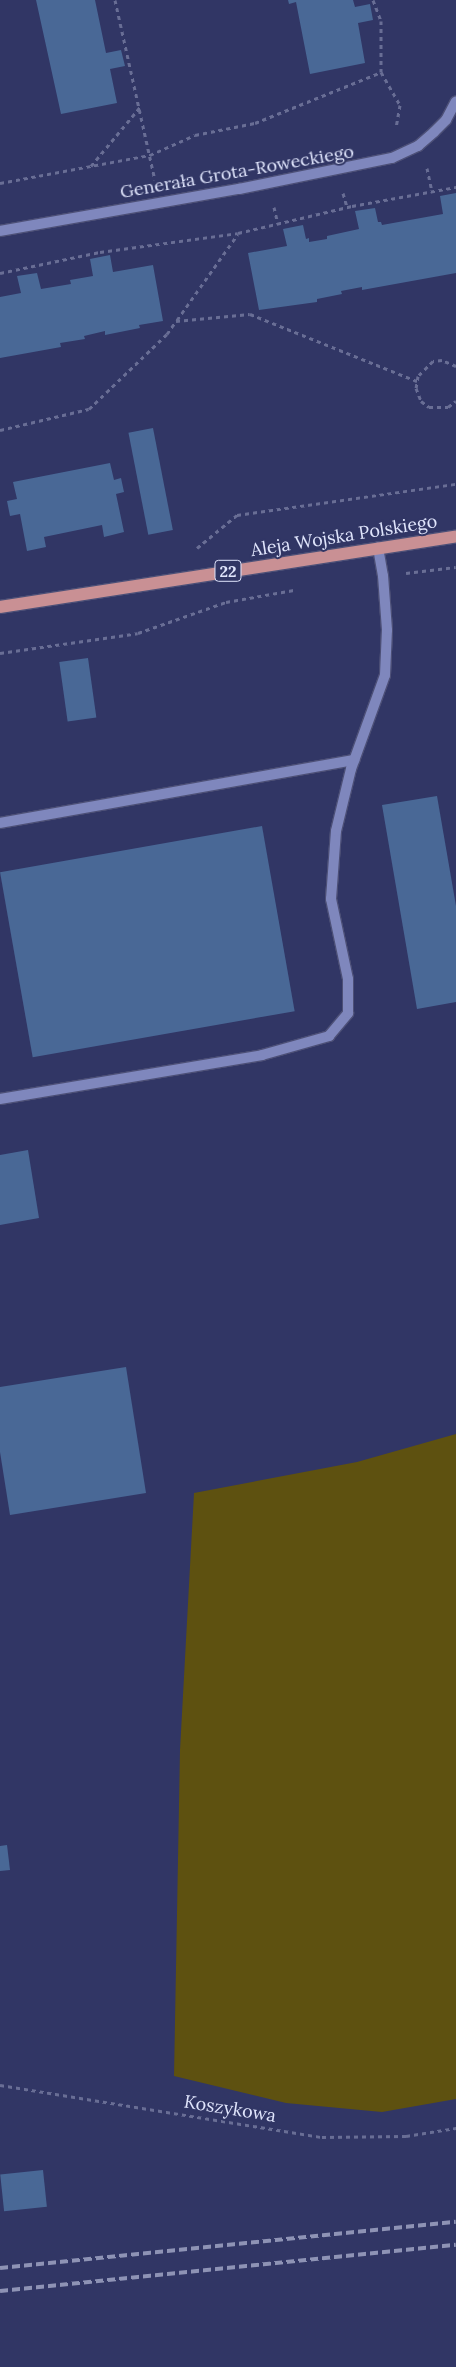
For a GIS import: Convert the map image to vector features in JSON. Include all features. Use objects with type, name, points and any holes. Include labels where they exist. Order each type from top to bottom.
[{"type":"main road","name":"Aleja Wojska Polskiego","points":[[0,607],[456,536]]},
{"type":"street","name":"Generała Grota-Roweckiego","points":[[0,231],[160,203],[392,158],[418,146],[434,132],[446,120],[456,101]]},
{"type":"street","points":[[0,1099],[262,1055],[329,1036],[348,1013],[348,979],[330,899],[336,831],[354,760],[385,675],[387,630],[383,576],[378,547]]},
{"type":"street","points":[[0,823],[354,760]]},
{"type":"path","points":[[116,0],[160,203]]},
{"type":"path","points":[[373,0],[381,20],[381,72],[400,105],[392,158]]},
{"type":"path","points":[[0,183],[150,156],[195,135],[255,123],[381,72]]},
{"type":"path","points":[[91,166],[140,106]]},
{"type":"path","points":[[0,273],[126,248],[238,233],[352,206],[456,188]]},
{"type":"path","points":[[0,430],[89,409],[167,334],[238,233]]},
{"type":"path","points":[[176,321],[250,314],[417,380]]},
{"type":"path","points":[[456,366],[442,360],[433,361],[425,367],[417,380],[416,388],[422,401],[429,407],[448,407],[456,402]]},
{"type":"path","points":[[194,550],[238,515],[456,484]]},
{"type":"path","points":[[383,576],[456,567]]},
{"type":"path","points":[[0,653],[138,633],[226,602],[302,589]]},
{"type":"path","name":"Koszykowa","points":[[0,2085],[322,2138],[406,2136],[456,2128]]},
{"type":"shaded area","points":[[456,1434],[456,2099],[382,2112],[286,2103],[174,2076],[180,1750],[194,1493],[357,1462]]},
{"type":"building","points":[[36,0],[95,0],[106,53],[121,50],[125,66],[110,69],[117,103],[61,114]]},
{"type":"building","points":[[288,0],[353,0],[355,7],[370,4],[373,20],[358,23],[365,63],[310,74],[296,2],[289,4]]},
{"type":"building","points":[[456,193],[456,273],[362,290],[362,287],[341,291],[342,294],[317,299],[317,302],[259,310],[248,253],[287,246],[283,229],[303,225],[306,239],[309,238],[309,242],[327,239],[327,236],[359,229],[355,211],[375,208],[378,222],[381,222],[382,225],[443,214],[440,196]]},
{"type":"building","points":[[110,255],[113,272],[153,265],[163,321],[139,325],[140,328],[105,335],[105,331],[84,336],[85,339],[60,343],[61,347],[0,358],[0,297],[21,293],[17,276],[37,273],[41,289],[71,284],[70,280],[93,276],[90,259]]},
{"type":"building","points":[[153,428],[173,530],[148,535],[128,433]]},
{"type":"building","points":[[110,463],[114,480],[121,478],[124,492],[116,494],[124,532],[104,537],[102,525],[44,537],[46,547],[27,551],[20,514],[10,516],[7,501],[17,499],[13,482]]},
{"type":"building","points":[[88,658],[96,717],[68,721],[59,662]]},
{"type":"building","points":[[437,796],[456,906],[456,1002],[417,1009],[382,805]]},
{"type":"building","points":[[262,826],[295,1011],[33,1057],[0,872]]},
{"type":"building","points":[[28,1150],[39,1218],[0,1225],[0,1155]]},
{"type":"building","points":[[126,1367],[146,1493],[10,1515],[0,1452],[0,1387]]},
{"type":"building","points":[[7,1845],[10,1870],[0,1871],[0,1846]]},
{"type":"building","points":[[43,2170],[47,2207],[4,2211],[0,2174]]},
{"type":"railway","points":[[0,2268],[456,2222]]},
{"type":"railway","points":[[0,2291],[456,2245]]}]
